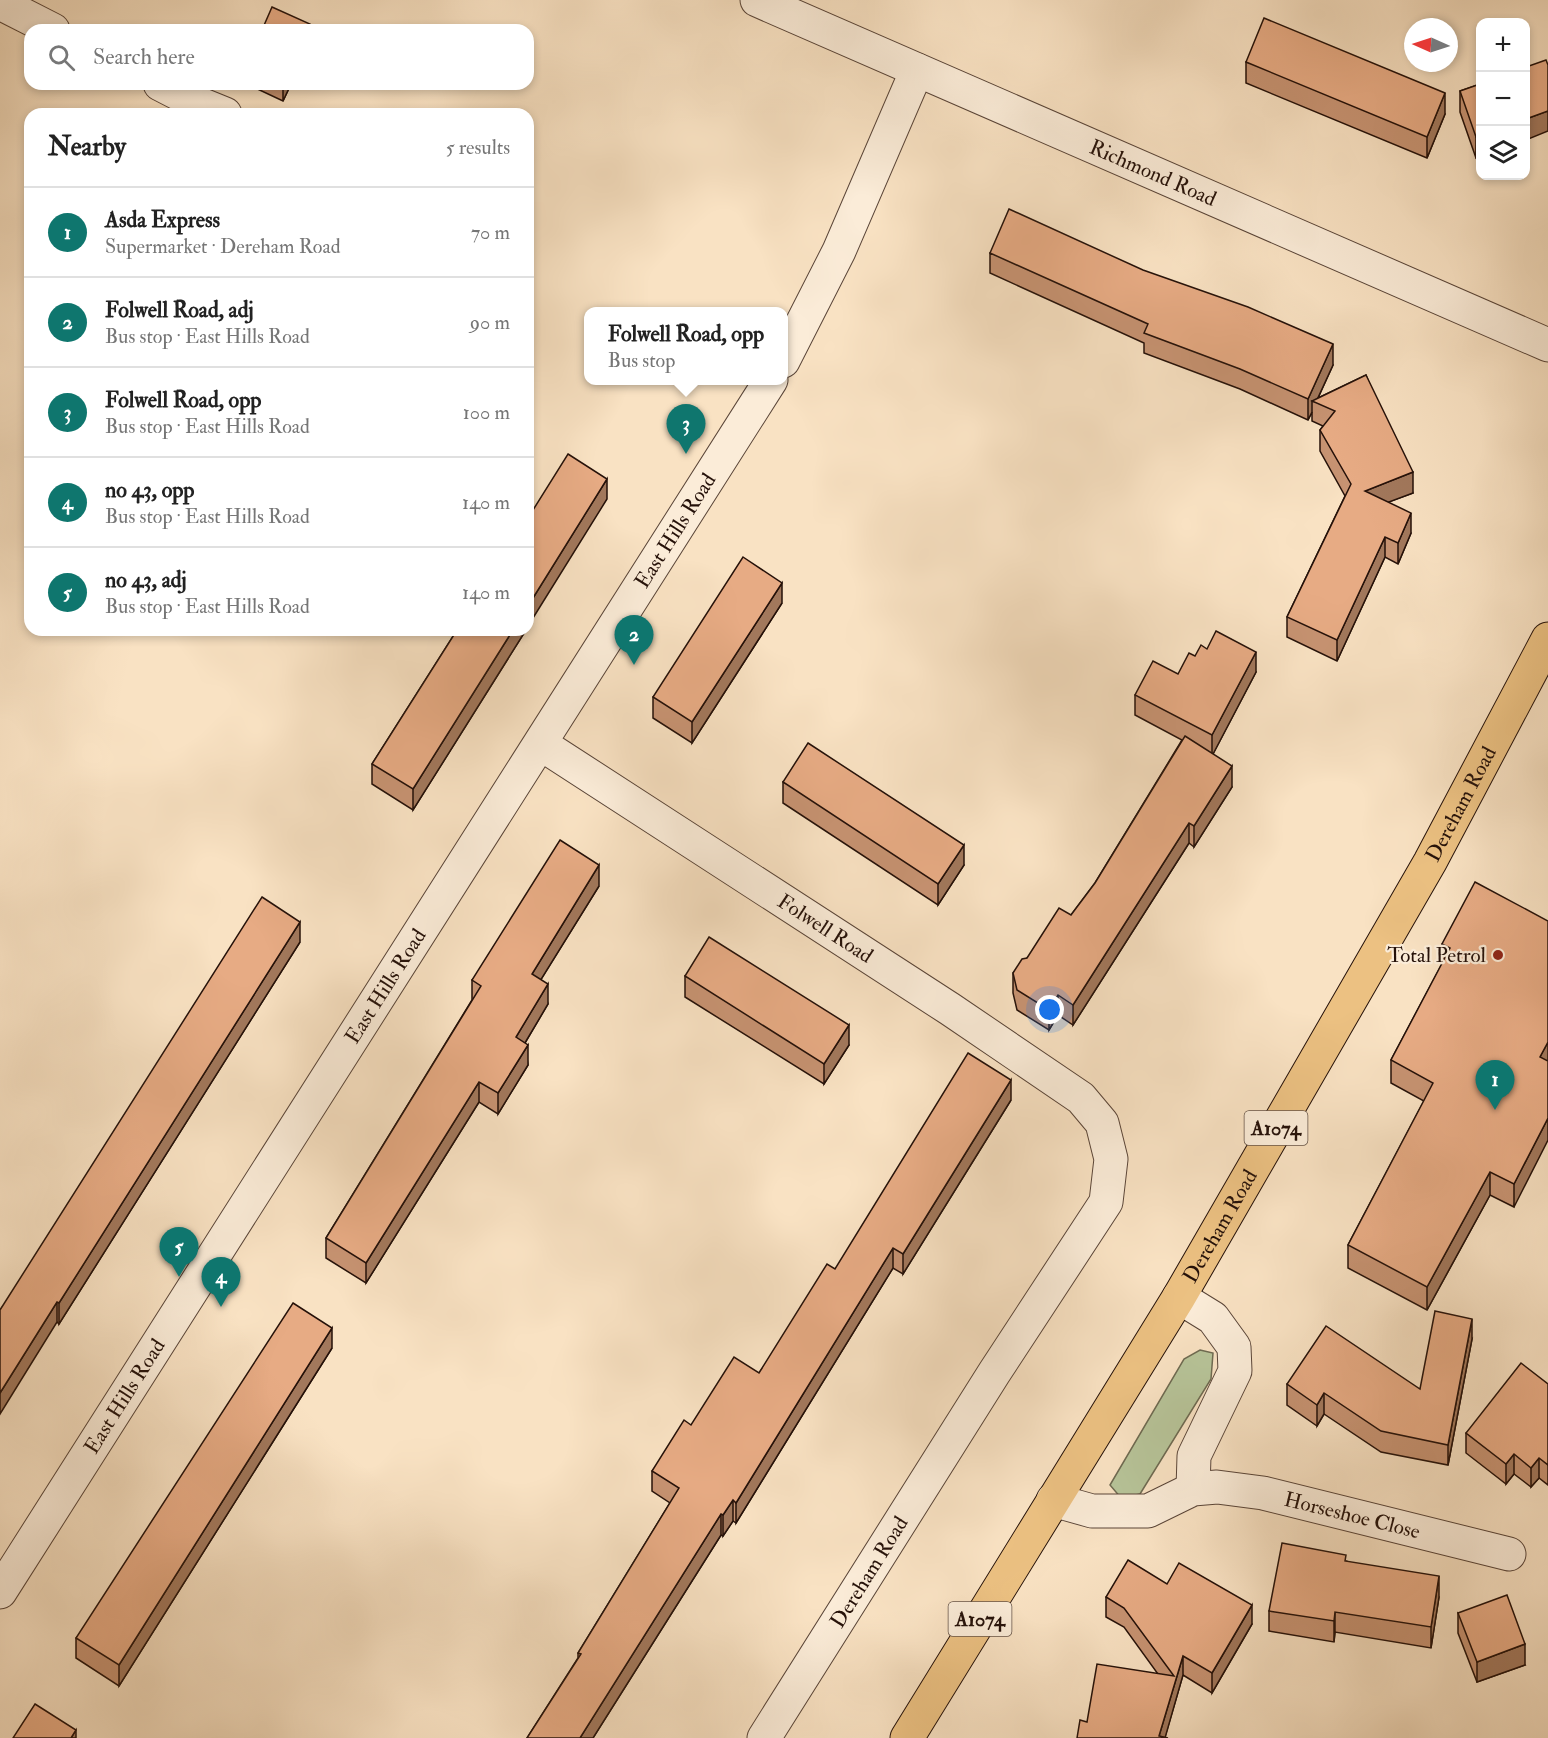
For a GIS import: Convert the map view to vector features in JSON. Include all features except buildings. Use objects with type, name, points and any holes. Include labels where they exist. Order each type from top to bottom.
[{"type":"highway","name":"Dereham Road","points":[[907,1738],[1179,1297],[1425,872],[1548,639]]},
{"type":"street","name":"Richmond Road","points":[[758,0],[1548,345]]},
{"type":"street","points":[[0,3],[41,24]]},
{"type":"street","points":[[788,351],[839,251],[917,70]]},
{"type":"street","points":[[168,90],[190,107]]},
{"type":"street","name":"East Hills Road","points":[[0,1592],[768,385]]},
{"type":"street","name":"Folwell Road","points":[[541,744],[969,1022],[1081,1098],[1102,1123]]},
{"type":"street","name":"Dereham Road","points":[[764,1738],[994,1372],[1106,1202],[1111,1160],[1102,1123]]},
{"type":"street","points":[[1179,1297],[1213,1318],[1234,1347],[1235,1371],[1194,1456],[1193,1489]]},
{"type":"street","name":"Horseshoe Close","points":[[1053,1500],[1092,1511],[1148,1511],[1193,1489],[1216,1487],[1263,1493],[1509,1554]]},
{"type":"green space","points":[[1200,1350],[1213,1353],[1211,1379],[1140,1494],[1121,1498],[1110,1485],[1184,1359]]},
{"type":"place","name":"Folwell Road, opp","points":[[686,454]]},
{"type":"place","name":"Folwell Road, adj","points":[[634,665]]},
{"type":"place","name":"Total Petrol","points":[[1498,955]]},
{"type":"place","name":"Asda Express","points":[[1495,1110]]},
{"type":"place","name":"no 43, adj","points":[[179,1277]]},
{"type":"place","name":"no 43, opp","points":[[221,1307]]}]
